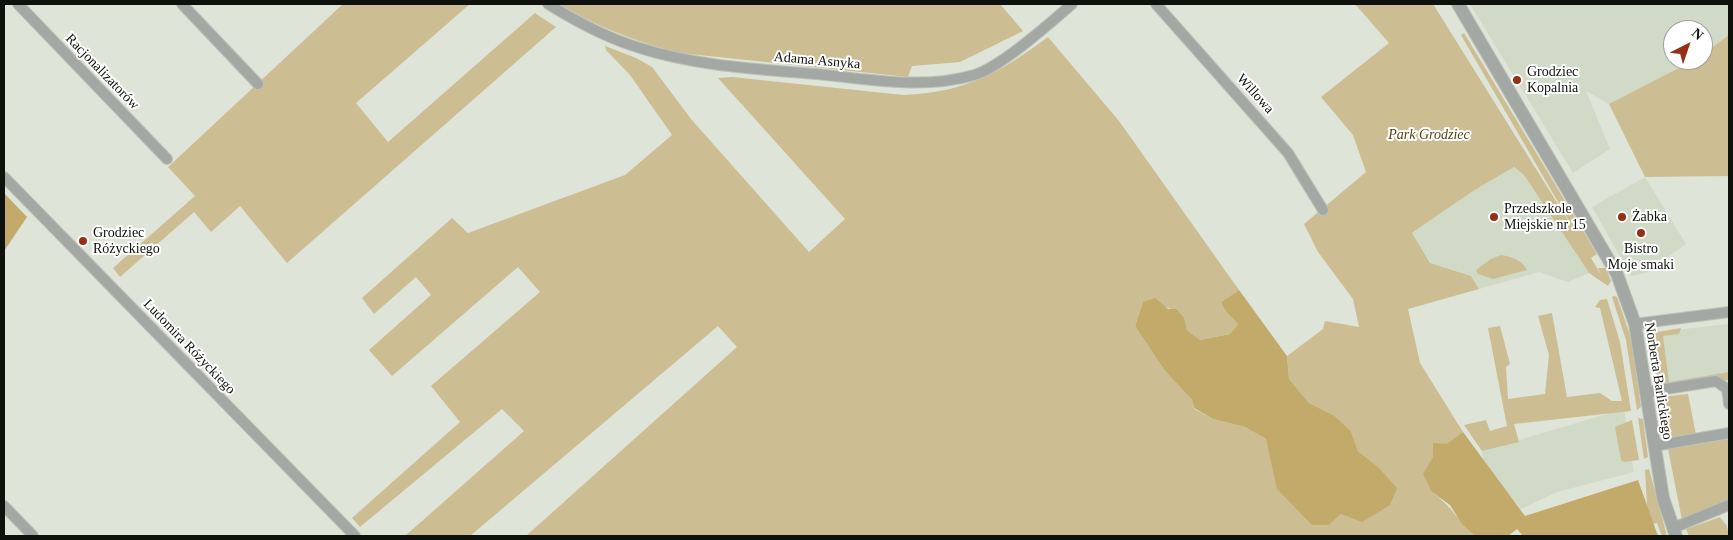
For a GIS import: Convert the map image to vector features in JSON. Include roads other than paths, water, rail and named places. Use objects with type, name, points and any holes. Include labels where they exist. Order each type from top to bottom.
[{"type":"street","name":"Racjonalizatorów","points":[[18,4],[167,159]]},
{"type":"street","points":[[182,4],[258,84]]},
{"type":"street","name":"Adama Asnyka","points":[[548,4],[609,38],[677,59],[755,69],[909,83],[949,81],[976,74],[1007,56],[1072,4]]},
{"type":"street","name":"Willowa","points":[[1156,4],[1288,153],[1323,210]]},
{"type":"street","name":"Norberta Barlickiego","points":[[1458,4],[1617,274],[1635,324],[1663,498],[1674,532]]},
{"type":"street","name":"Ludomira Różyckiego","points":[[4,177],[355,536]]},
{"type":"street","points":[[1635,324],[1729,312]]},
{"type":"street","points":[[1647,392],[1716,381],[1727,390],[1729,404]]},
{"type":"street","points":[[1654,446],[1729,432]]},
{"type":"street","points":[[1674,532],[1729,505]]},
{"type":"street","points":[[4,506],[33,536]]},
{"type":"place","name":"Grodziec Kopalnia","points":[[1517,80]]},
{"type":"place","name":"Przedszkole Miejskie nr 15","points":[[1494,217]]},
{"type":"place","name":"Żabka","points":[[1622,217]]},
{"type":"place","name":"Bistro Moje smaki","points":[[1641,233]]},
{"type":"place","name":"Grodziec Różyckiego","points":[[83,241]]},
{"type":"park label","name":"Park Grodziec","points":[[1429,135]]}]
